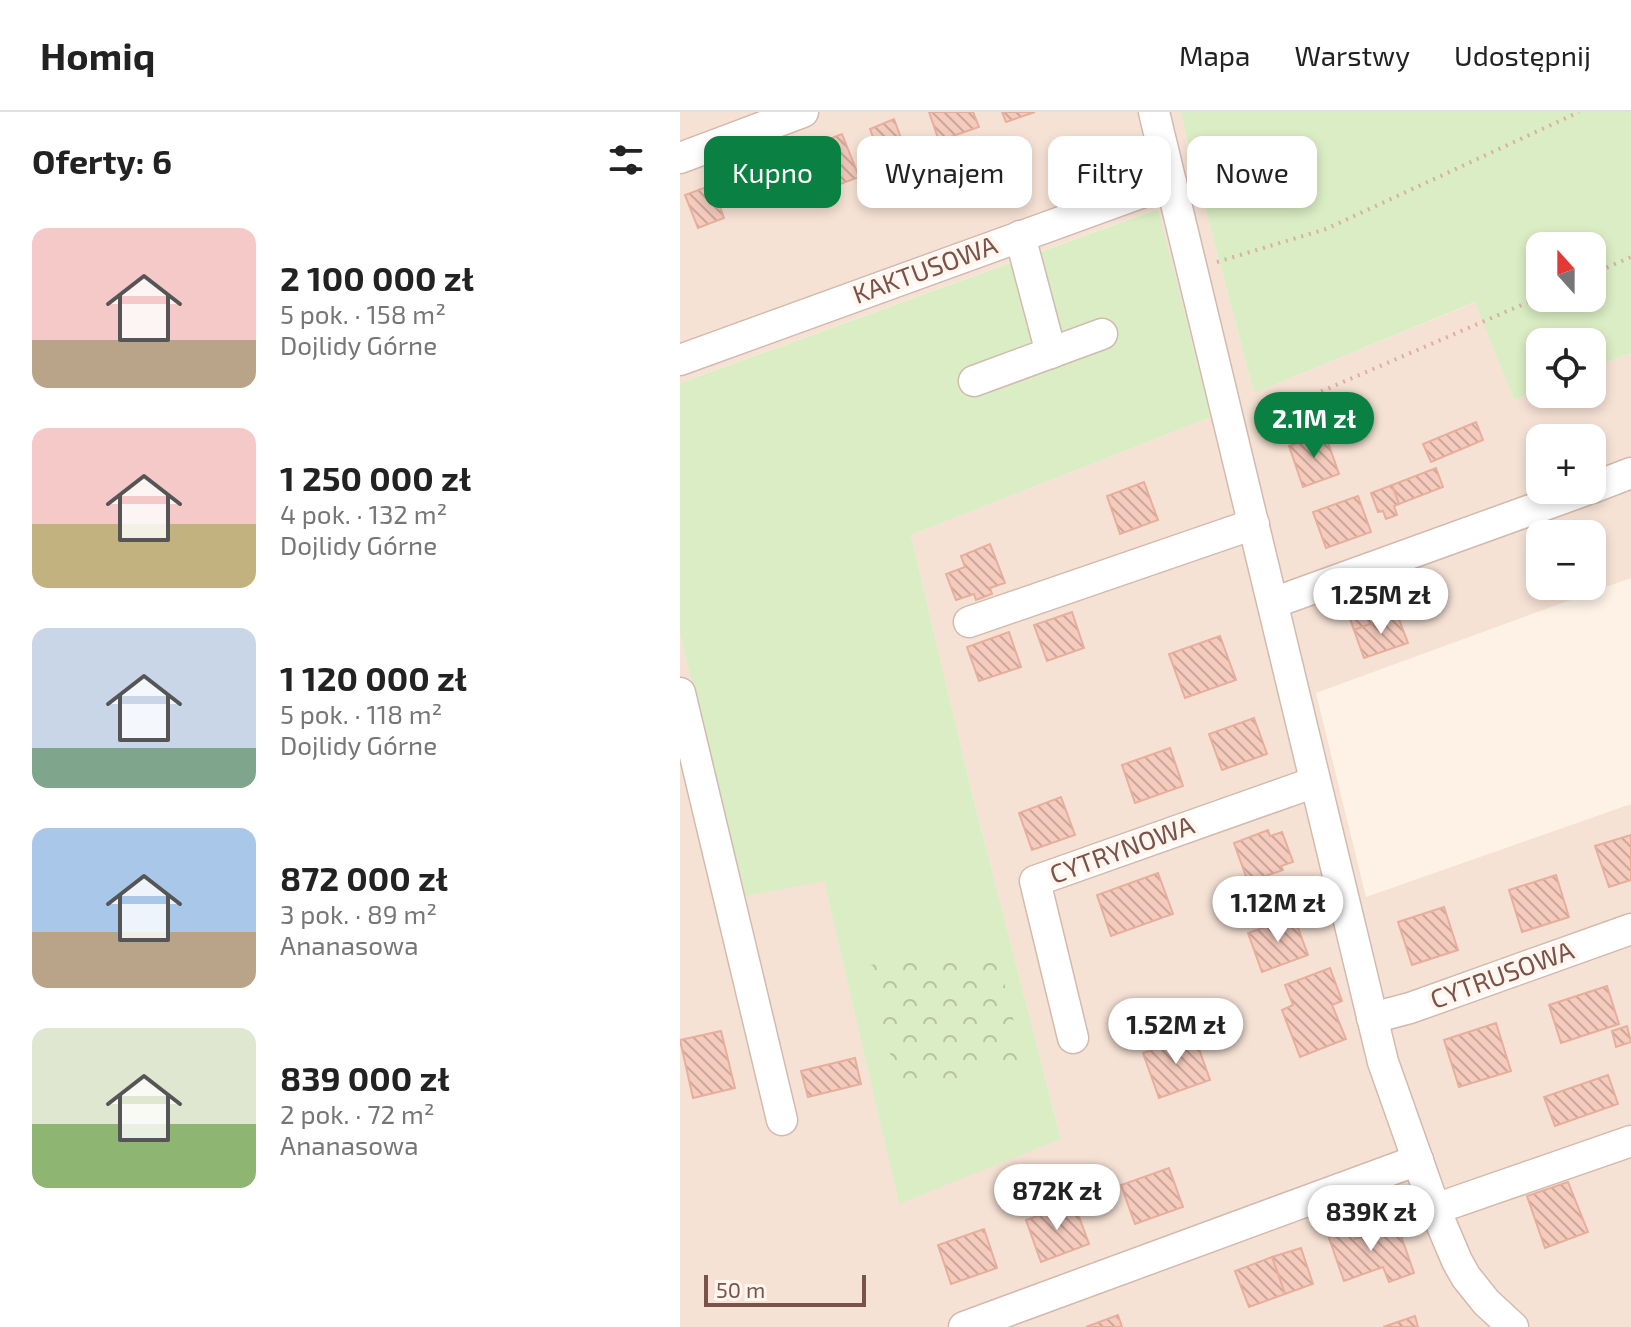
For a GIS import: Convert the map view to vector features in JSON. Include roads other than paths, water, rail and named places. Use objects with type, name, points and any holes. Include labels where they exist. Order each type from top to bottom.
[{"type":"street","points":[[680,158],[803,112]]},
{"type":"street","points":[[1154,112],[1160,136]]},
{"type":"street","points":[[1171,182],[1383,1062],[1435,1209],[1457,1261],[1486,1302],[1513,1327]]},
{"type":"street","name":"KAKTUSOWA","points":[[680,360],[1098,208]]},
{"type":"street","points":[[1020,236],[1051,353]]},
{"type":"street","points":[[974,381],[1102,334]]},
{"type":"street","points":[[1606,483],[1631,473]]},
{"type":"street","points":[[1273,603],[1547,504]]},
{"type":"street","points":[[969,622],[1254,524]]},
{"type":"street","points":[[680,693],[782,1120]]},
{"type":"street","name":"CYTRYNOWA","points":[[1073,1038],[1035,881],[1315,782]]},
{"type":"street","name":"CYTRUSOWA","points":[[1372,1018],[1410,1008],[1631,929]]},
{"type":"street","points":[[1435,1209],[1631,1141]]},
{"type":"street","points":[[964,1327],[1418,1160]]}]
